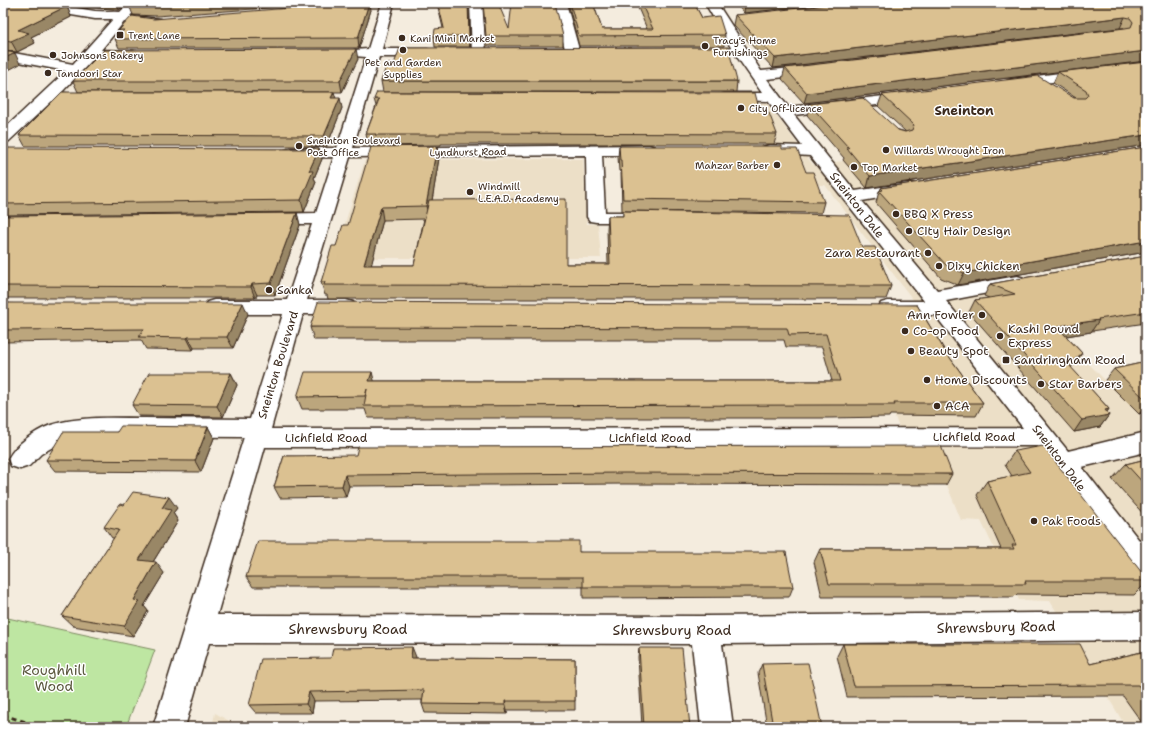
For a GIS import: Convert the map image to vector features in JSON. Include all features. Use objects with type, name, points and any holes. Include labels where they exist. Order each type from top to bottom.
[{"type":"street","points":[[24,3],[95,15],[122,16],[130,20],[168,21]]},
{"type":"street","points":[[3,138],[49,97],[90,54],[122,16],[136,3]]},
{"type":"street","points":[[476,3],[473,53],[495,53]]},
{"type":"street","points":[[560,3],[573,53]]},
{"type":"street","name":"Sneinton Dale","points":[[711,3],[728,20],[732,51],[758,76],[772,97],[852,197],[869,221],[1044,437],[1146,570]]},
{"type":"street","name":"Sneinton Boulevard","points":[[168,727],[295,307],[361,98],[386,4]]},
{"type":"street","points":[[342,53],[440,52]]},
{"type":"street","points":[[557,53],[588,53]]},
{"type":"street","points":[[90,54],[145,54]]},
{"type":"street","points":[[3,55],[76,69]]},
{"type":"street","points":[[997,85],[1146,66]]},
{"type":"street","points":[[758,76],[828,68]]},
{"type":"street","points":[[1036,80],[1055,92]]},
{"type":"street","points":[[784,112],[927,94]]},
{"type":"street","points":[[49,97],[104,98]]},
{"type":"street","points":[[716,97],[772,97]]},
{"type":"street","points":[[865,102],[878,116]]},
{"type":"street","points":[[3,120],[20,123]]},
{"type":"street","points":[[594,150],[596,216],[651,217]]},
{"type":"street","name":"Lyndhurst Road","points":[[272,153],[664,150]]},
{"type":"street","points":[[751,150],[814,150]]},
{"type":"street","points":[[852,197],[921,186]]},
{"type":"street","points":[[253,219],[324,218]]},
{"type":"street","points":[[846,220],[869,221]]},
{"type":"street","points":[[869,308],[936,302],[1031,279]]},
{"type":"street","points":[[192,307],[367,308]]},
{"type":"street","name":"Lichfield Road","points":[[20,459],[32,447],[58,432],[92,427],[257,433],[1044,437]]},
{"type":"street","points":[[1062,462],[1146,442]]},
{"type":"street","name":"Shrewsbury Road","points":[[198,629],[705,630],[1146,626]]},
{"type":"street","points":[[705,630],[717,727]]},
{"type":"path","points":[[3,715],[42,727]]},
{"type":"shaded area","points":[[767,103],[813,165],[889,155],[926,195],[922,197],[1146,421],[1146,727],[1126,727],[1050,601],[1019,600],[981,521],[961,520],[926,433],[901,433],[882,382],[862,366],[827,366],[813,316],[924,314],[825,185],[754,185],[744,145],[732,145],[726,124],[707,104]]},
{"type":"shaded area","name":"Windmill L.E.A.D. Academy","points":[[583,159],[587,224],[598,224],[601,258],[334,258],[365,160]]},
{"type":"shaded area","points":[[215,713],[240,727],[212,727]]},
{"type":"green space","name":"Roughhill Wood","points":[[3,617],[155,650],[126,727],[3,727]]},
{"type":"building","points":[[3,3],[47,3],[67,6],[18,30],[29,33],[11,41],[3,40]]},
{"type":"building","points":[[131,3],[199,3],[153,6],[129,5]]},
{"type":"building","points":[[351,3],[369,3],[358,38],[115,39],[124,30],[119,30],[132,16],[154,19]]},
{"type":"building","points":[[438,3],[468,3],[469,36],[434,36],[435,29],[444,28]]},
{"type":"building","points":[[483,3],[498,3],[509,29],[512,3],[555,3],[563,36],[486,36]]},
{"type":"building","points":[[570,3],[593,3],[602,29],[653,29],[641,3],[694,3],[702,18],[719,16],[725,35],[579,36]]},
{"type":"building","points":[[846,3],[1146,3],[1146,51],[807,93],[785,68],[1125,28],[1131,27],[1133,22],[1130,18],[1125,17],[775,58],[735,15]]},
{"type":"building","points":[[728,47],[737,81],[381,81],[387,64],[394,64],[400,48]]},
{"type":"building","points":[[356,49],[340,81],[73,81],[104,50]]},
{"type":"building","points":[[3,51],[15,53],[3,59]]},
{"type":"building","points":[[1146,62],[1146,135],[870,176],[847,148],[849,148],[809,104],[863,98],[898,130],[905,132],[912,130],[914,125],[882,95],[1038,76],[1074,98],[1085,98],[1088,95],[1086,90],[1058,72]]},
{"type":"building","points":[[62,92],[334,92],[331,98],[340,98],[324,136],[19,135]]},
{"type":"building","points":[[377,92],[755,93],[760,112],[769,113],[777,134],[366,134],[379,99],[374,99]]},
{"type":"building","points":[[437,146],[426,206],[381,207],[364,265],[414,265],[429,200],[566,199],[566,264],[610,264],[608,216],[623,216],[623,211],[849,215],[862,247],[875,247],[891,286],[324,285],[325,282],[321,282],[332,246],[336,246],[343,225],[348,225],[371,147]]},
{"type":"building","points":[[619,146],[782,146],[782,149],[797,149],[806,172],[813,172],[824,202],[623,199]]},
{"type":"building","points":[[1146,147],[1146,241],[964,273],[947,266],[879,191],[883,190],[881,188]]},
{"type":"building","points":[[3,149],[319,149],[309,171],[313,171],[301,200],[3,204]]},
{"type":"building","points":[[297,213],[271,283],[252,284],[251,287],[3,286],[3,216]]},
{"type":"building","points":[[1146,256],[1146,312],[1059,326],[1064,331],[1062,332],[1082,353],[1069,365],[1109,409],[1105,410],[1109,415],[1082,420],[975,300],[1015,294],[990,284]]},
{"type":"building","points":[[318,302],[917,305],[945,351],[983,403],[894,403],[895,405],[364,406],[367,389],[365,396],[297,397],[305,372],[372,372],[369,381],[840,381],[826,334],[789,335],[787,328],[310,327]]},
{"type":"building","points":[[3,303],[243,303],[227,337],[187,338],[139,337],[144,329],[3,330]]},
{"type":"building","points":[[1146,362],[1146,400],[1114,369]]},
{"type":"building","points":[[149,373],[231,373],[217,406],[132,405]]},
{"type":"building","points":[[121,426],[208,427],[195,461],[46,460],[63,432],[117,432]]},
{"type":"building","points":[[941,446],[952,474],[625,473],[345,475],[342,486],[274,487],[284,456],[356,455],[358,447]]},
{"type":"building","points":[[1043,446],[1146,578],[1146,581],[1025,581],[1026,584],[829,584],[820,549],[1014,549],[1012,545],[1016,545],[987,481],[1030,472],[1015,451]]},
{"type":"building","points":[[1146,459],[1146,486],[1126,464]]},
{"type":"building","points":[[133,492],[169,497],[162,508],[171,510],[139,560],[156,562],[134,600],[139,601],[124,626],[62,616],[119,530],[104,527],[120,504],[124,505]]},
{"type":"building","points":[[258,541],[579,541],[579,552],[786,552],[793,587],[583,587],[583,577],[246,577]]},
{"type":"building","points":[[843,644],[1080,644],[1090,664],[1146,651],[1146,696],[1138,685],[854,686]]},
{"type":"building","points":[[412,647],[411,658],[575,659],[575,701],[505,701],[505,705],[422,704],[424,690],[309,692],[306,704],[249,705],[261,659],[331,658],[333,648]]},
{"type":"building","points":[[639,648],[682,648],[690,727],[644,727]]},
{"type":"building","points":[[808,663],[822,727],[773,727],[762,664]]},
{"type":"place","name":"Trent Lane","points":[[120,35]]},
{"type":"place","name":"Kani Mini Market","points":[[402,38]]},
{"type":"place","name":"Tracy's Home Furnishings","points":[[705,46]]},
{"type":"place","name":"Pet and Garden Supplies","points":[[403,50]]},
{"type":"place","name":"Johnsons Bakery","points":[[53,55]]},
{"type":"place","name":"Tandoori Star","points":[[48,73]]},
{"type":"place","name":"City Off-licence","points":[[741,108]]},
{"type":"place","name":"Sneinton Boulevard Post Office","points":[[299,146]]},
{"type":"place","name":"Willards Wrought Iron","points":[[886,150]]},
{"type":"place","name":"Mahzar Barber","points":[[777,165]]},
{"type":"place","name":"Top Market","points":[[854,167]]},
{"type":"place","name":"Windmill L.E.A.D. Academy","points":[[470,192]]},
{"type":"place","name":"BBQ X Press","points":[[896,214]]},
{"type":"place","name":"City Hair Design","points":[[909,231]]},
{"type":"place","name":"Zara Restaurant","points":[[928,253]]},
{"type":"place","name":"Dixy Chicken","points":[[939,266]]},
{"type":"place","name":"Sanka","points":[[269,290]]},
{"type":"place","name":"Ann Fowler","points":[[982,315]]},
{"type":"place","name":"Co-op Food","points":[[905,331]]},
{"type":"place","name":"Kashi Pound Express","points":[[1000,336]]},
{"type":"place","name":"Beauty Spot","points":[[911,351]]},
{"type":"place","name":"Sandringham Road","points":[[1006,360]]},
{"type":"place","name":"Home Discounts","points":[[927,380]]},
{"type":"place","name":"Star Barbers","points":[[1041,384]]},
{"type":"place","name":"ACA","points":[[937,406]]},
{"type":"place","name":"Pak Foods","points":[[1034,521]]},
{"type":"district","name":"Sneinton","points":[[964,110]]}]
